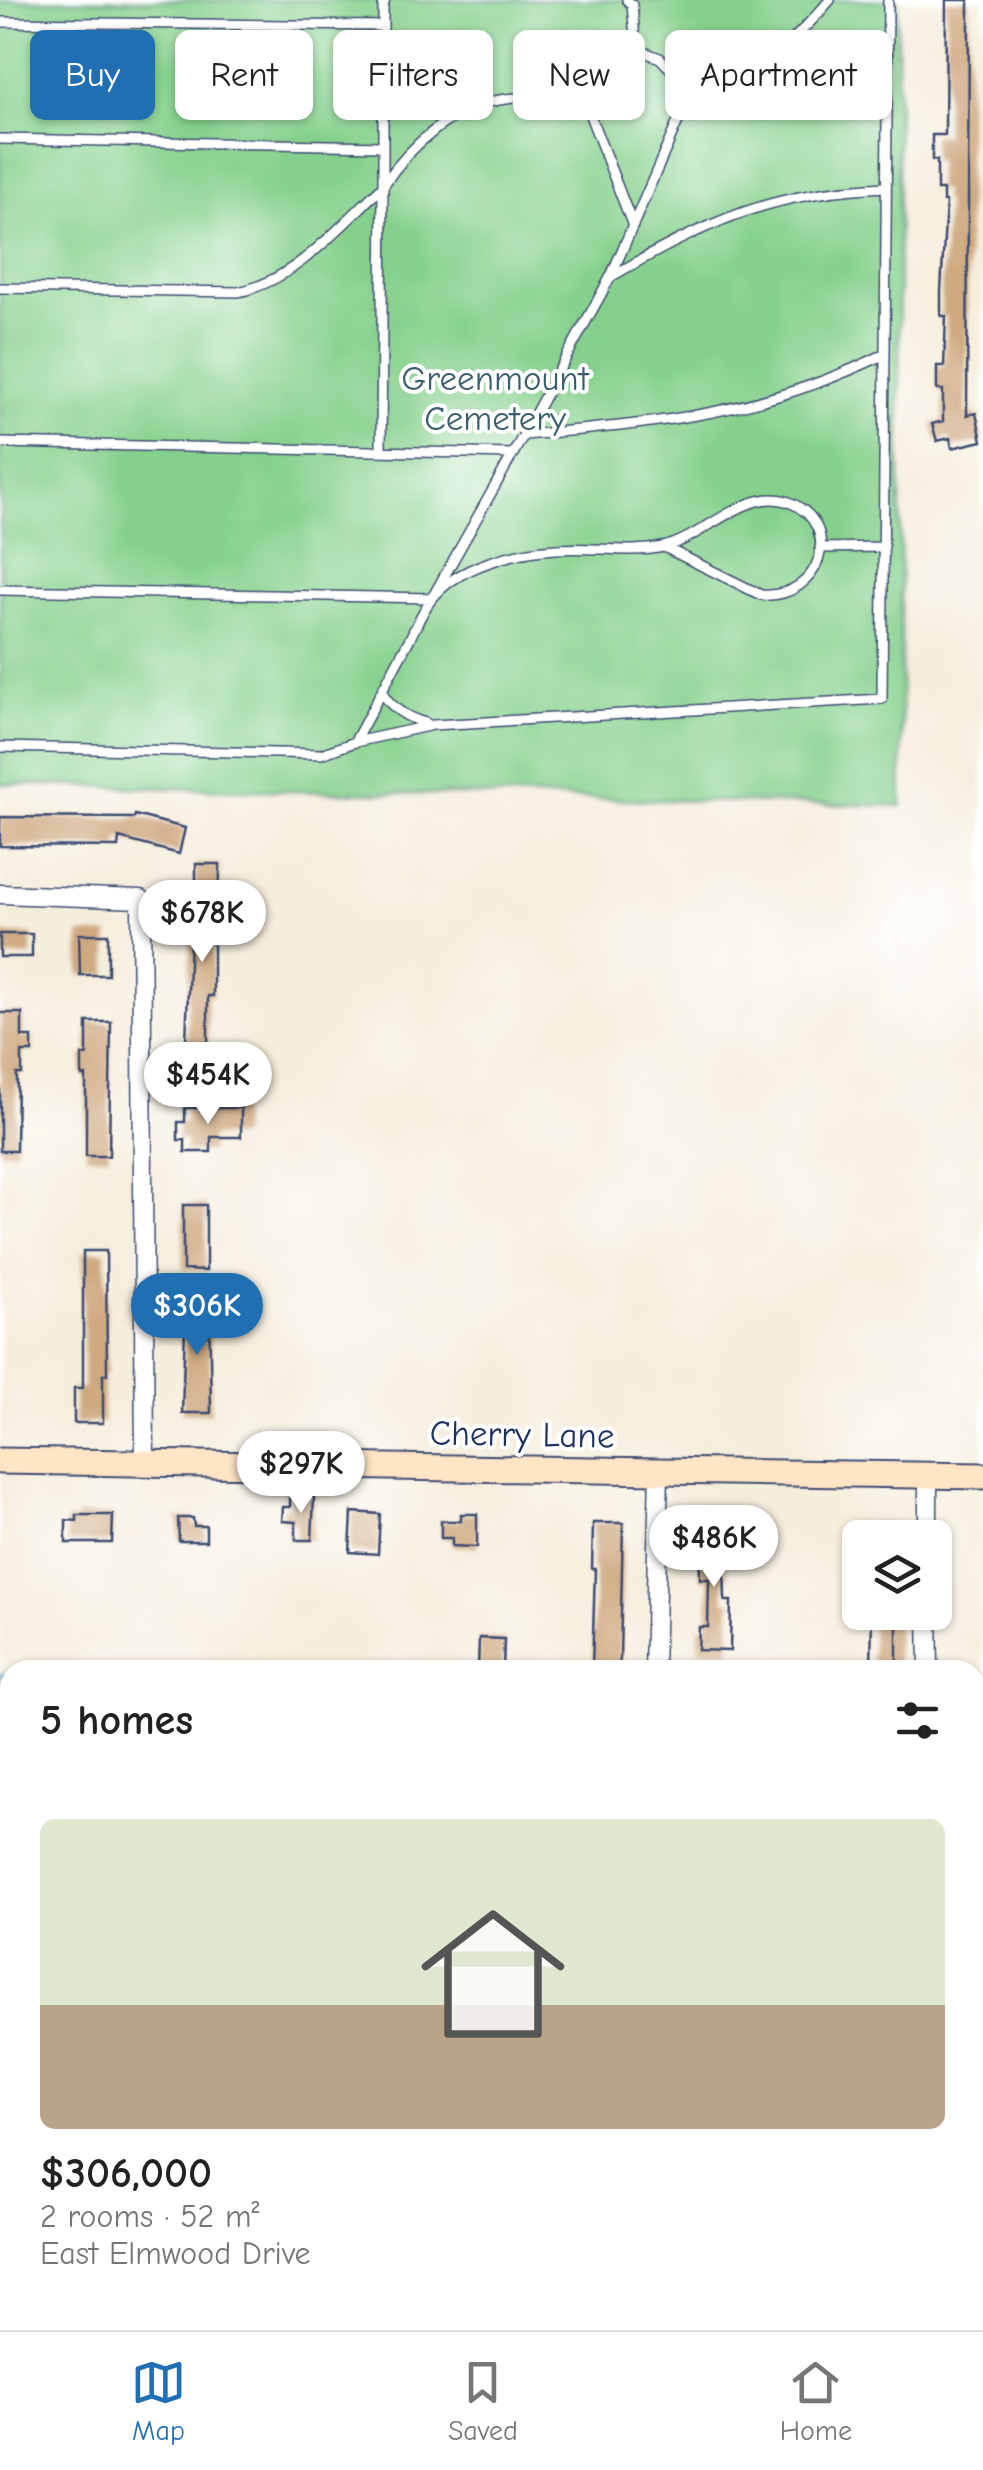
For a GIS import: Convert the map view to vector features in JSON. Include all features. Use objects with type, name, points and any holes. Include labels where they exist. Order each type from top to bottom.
[{"type":"street","points":[[0,894],[140,898],[145,1462]]},
{"type":"street","name":"Cherry Lane","points":[[0,1461],[983,1476]]},
{"type":"street","points":[[654,1660],[659,1471]]},
{"type":"street","points":[[928,1475],[928,1520]]},
{"type":"street","points":[[928,1630],[929,1660]]},
{"type":"lane","points":[[381,450],[386,0]]},
{"type":"lane","points":[[628,0],[634,30]]},
{"type":"lane","points":[[801,30],[830,0]]},
{"type":"lane","points":[[0,747],[321,754],[355,742],[433,726],[882,698],[888,0]]},
{"type":"lane","points":[[0,22],[383,26]]},
{"type":"lane","points":[[0,288],[251,290],[297,263],[382,186],[401,161],[453,118],[480,104],[513,98]]},
{"type":"lane","points":[[592,120],[633,226]]},
{"type":"lane","points":[[355,742],[610,276],[678,120]]},
{"type":"lane","points":[[0,139],[382,146]]},
{"type":"lane","points":[[610,276],[700,227],[770,202],[842,188],[886,187]]},
{"type":"lane","points":[[524,435],[702,416],[751,406],[798,392],[885,354]]},
{"type":"lane","points":[[0,443],[513,454]]},
{"type":"lane","points":[[0,590],[432,598],[478,567],[529,551],[664,547],[747,504],[775,499],[802,510],[818,534],[820,548],[811,577],[789,594],[761,596],[664,547]]},
{"type":"lane","points":[[820,548],[884,547]]},
{"type":"lane","points":[[382,692],[402,714],[433,726]]},
{"type":"green space","name":"Greenmount Cemetery","points":[[0,0],[897,0],[902,806],[0,784]]},
{"type":"building","points":[[946,0],[969,0],[967,415],[976,413],[982,441],[952,448],[950,438],[937,441],[932,424],[943,421],[943,390],[937,390],[937,366],[944,366],[946,316],[941,316],[941,291],[946,202],[943,190],[937,190],[932,135],[945,135]]},
{"type":"building","points":[[135,815],[185,828],[179,854],[119,838],[118,847],[0,846],[0,817]]},
{"type":"building","points":[[196,864],[220,864],[219,921],[213,921],[213,996],[208,996],[208,1068],[185,1068],[190,939],[196,939]]},
{"type":"building","points":[[0,934],[32,934],[32,957],[0,957]]},
{"type":"building","points":[[79,934],[108,934],[108,975],[80,975]]},
{"type":"building","points":[[0,1013],[22,1013],[22,1037],[32,1037],[32,1052],[22,1052],[22,1074],[17,1074],[16,1151],[0,1151]]},
{"type":"building","points":[[87,1022],[111,1022],[109,1156],[86,1156],[86,1076],[82,1076],[82,1055],[87,1055]]},
{"type":"building","points":[[185,1108],[241,1108],[241,1137],[211,1137],[211,1152],[185,1152],[185,1140],[178,1140],[178,1122],[185,1122]]},
{"type":"building","points":[[183,1205],[206,1205],[206,1271],[183,1270]]},
{"type":"building","points":[[83,1251],[106,1251],[107,1374],[103,1374],[103,1423],[74,1423],[74,1388],[83,1388]]},
{"type":"building","points":[[186,1298],[209,1298],[211,1413],[182,1413]]},
{"type":"building","points":[[290,1496],[314,1496],[312,1540],[296,1540],[296,1522],[282,1521],[283,1507],[290,1507]]},
{"type":"building","points":[[352,1512],[380,1514],[378,1554],[350,1552]]},
{"type":"building","points":[[461,1514],[477,1514],[477,1547],[452,1546],[452,1538],[441,1538],[441,1521],[461,1521]]},
{"type":"building","points":[[77,1515],[113,1515],[112,1543],[66,1543],[66,1520],[77,1521]]},
{"type":"building","points":[[178,1518],[193,1518],[194,1526],[206,1526],[206,1541],[179,1541]]},
{"type":"building","points":[[593,1523],[623,1523],[620,1660],[592,1660]]},
{"type":"building","points":[[699,1524],[723,1524],[725,1601],[731,1601],[730,1651],[698,1650],[699,1627],[708,1627],[709,1579],[700,1579]]},
{"type":"building","points":[[872,1630],[897,1630],[897,1660],[871,1660]]},
{"type":"building","points":[[479,1638],[504,1639],[503,1660],[478,1660]]}]
